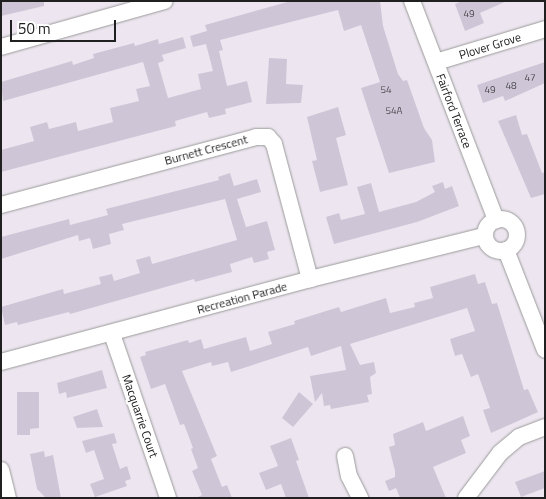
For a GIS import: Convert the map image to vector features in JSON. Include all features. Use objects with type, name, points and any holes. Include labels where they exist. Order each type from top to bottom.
[{"type":"street","points":[[1,47],[165,1]]},
{"type":"street","name":"Fairford Terrace","points":[[412,1],[496,220]]},
{"type":"street","name":"Plover Grove","points":[[436,62],[545,29]]},
{"type":"street","name":"Burnett Crescent","points":[[1,204],[256,137],[268,137],[274,144],[310,279]]},
{"type":"street","points":[[496,220],[507,221],[516,230],[516,240],[506,250],[492,248],[484,236],[487,227],[496,220]]},
{"type":"street","name":"Recreation Parade","points":[[1,362],[112,334],[310,279],[484,236]]},
{"type":"street","points":[[506,250],[545,350]]},
{"type":"street","name":"Macquarrie Court","points":[[112,334],[168,498]]},
{"type":"street","points":[[466,498],[500,453],[519,437],[545,427]]},
{"type":"street","points":[[345,456],[348,476],[360,498]]},
{"type":"street","points":[[1,470],[8,498]]},
{"type":"building","points":[[1,1],[44,1],[44,6],[1,16]]},
{"type":"building","points":[[291,1],[380,1],[383,26],[398,74],[403,81],[407,80],[424,128],[432,140],[435,162],[389,173],[361,88],[380,82],[361,25],[344,31],[338,10],[220,40],[223,50],[219,51],[227,86],[247,81],[252,102],[225,109],[226,114],[209,118],[207,112],[175,121],[176,126],[1,172],[1,150],[34,141],[30,127],[47,122],[49,129],[76,122],[78,131],[113,122],[110,108],[139,101],[136,89],[150,86],[143,62],[3,101],[1,82],[72,61],[73,65],[94,58],[93,54],[134,43],[135,46],[158,39],[159,44],[183,37],[186,48],[162,55],[164,61],[158,63],[168,98],[201,89],[198,74],[213,71],[206,44],[193,47],[190,36],[207,31],[205,25]]},
{"type":"building","points":[[462,1],[507,1],[480,13],[484,23],[465,31],[455,4]]},
{"type":"building","points":[[269,58],[287,59],[286,84],[303,85],[301,103],[266,104]]},
{"type":"building","points":[[545,62],[545,83],[505,101],[503,96],[483,103],[477,85]]},
{"type":"building","points":[[338,107],[346,135],[336,138],[348,185],[320,192],[312,161],[317,160],[307,117]]},
{"type":"building","points":[[516,115],[522,135],[527,134],[542,173],[545,172],[545,194],[531,198],[498,121]]},
{"type":"building","points":[[230,173],[234,186],[257,179],[261,192],[237,199],[246,227],[267,221],[275,250],[267,252],[269,259],[254,263],[252,257],[230,264],[232,272],[195,282],[194,279],[70,314],[69,312],[18,325],[17,322],[5,325],[1,307],[63,289],[64,294],[101,284],[99,277],[112,274],[114,281],[140,273],[136,260],[150,256],[152,264],[237,240],[225,199],[122,224],[124,230],[109,234],[111,244],[93,249],[90,238],[79,241],[78,235],[1,259],[1,237],[69,219],[70,225],[108,215],[106,209],[219,180],[218,177]]},
{"type":"building","points":[[443,182],[445,189],[452,186],[459,206],[417,222],[334,244],[326,217],[339,213],[341,220],[365,214],[357,187],[371,183],[379,212],[416,202],[435,192],[432,186]]},
{"type":"building","points":[[475,274],[478,284],[485,282],[492,304],[497,303],[524,390],[528,389],[538,412],[491,433],[483,410],[490,408],[478,374],[471,377],[462,354],[455,356],[450,339],[475,331],[467,308],[350,344],[360,365],[374,362],[376,373],[370,377],[372,394],[367,395],[369,402],[331,409],[330,405],[324,406],[322,393],[315,402],[310,376],[346,370],[341,346],[311,356],[308,347],[231,372],[228,362],[212,366],[211,362],[182,371],[217,456],[211,459],[222,487],[227,485],[232,498],[196,498],[202,495],[192,471],[198,468],[191,449],[193,448],[184,424],[180,425],[165,384],[151,389],[140,357],[146,355],[145,352],[188,340],[189,343],[201,339],[204,349],[246,337],[250,351],[272,344],[268,332],[295,324],[294,321],[339,307],[341,312],[386,298],[390,313],[415,307],[414,303],[433,298],[430,287]]},
{"type":"building","points":[[102,370],[107,388],[67,398],[66,392],[59,394],[57,383]]},
{"type":"building","points":[[17,392],[39,392],[39,428],[30,429],[30,435],[17,435]]},
{"type":"building","points":[[299,392],[313,404],[293,427],[282,418]]},
{"type":"building","points":[[97,409],[103,427],[77,428],[73,417]]},
{"type":"building","points":[[463,416],[470,436],[461,440],[466,453],[433,467],[446,498],[400,498],[396,488],[389,491],[385,481],[395,477],[389,447],[395,445],[393,434],[423,422],[426,431]]},
{"type":"building","points":[[114,433],[117,443],[112,444],[120,469],[127,466],[131,479],[125,481],[127,486],[95,497],[90,484],[104,479],[94,450],[86,453],[82,441]]},
{"type":"building","points":[[291,438],[299,460],[296,461],[309,498],[286,498],[281,484],[266,490],[259,473],[278,466],[270,446]]},
{"type":"building","points":[[44,451],[45,457],[53,455],[61,498],[46,498],[37,489],[30,454]]},
{"type":"building","points":[[545,471],[545,488],[521,497],[515,482]]}]
